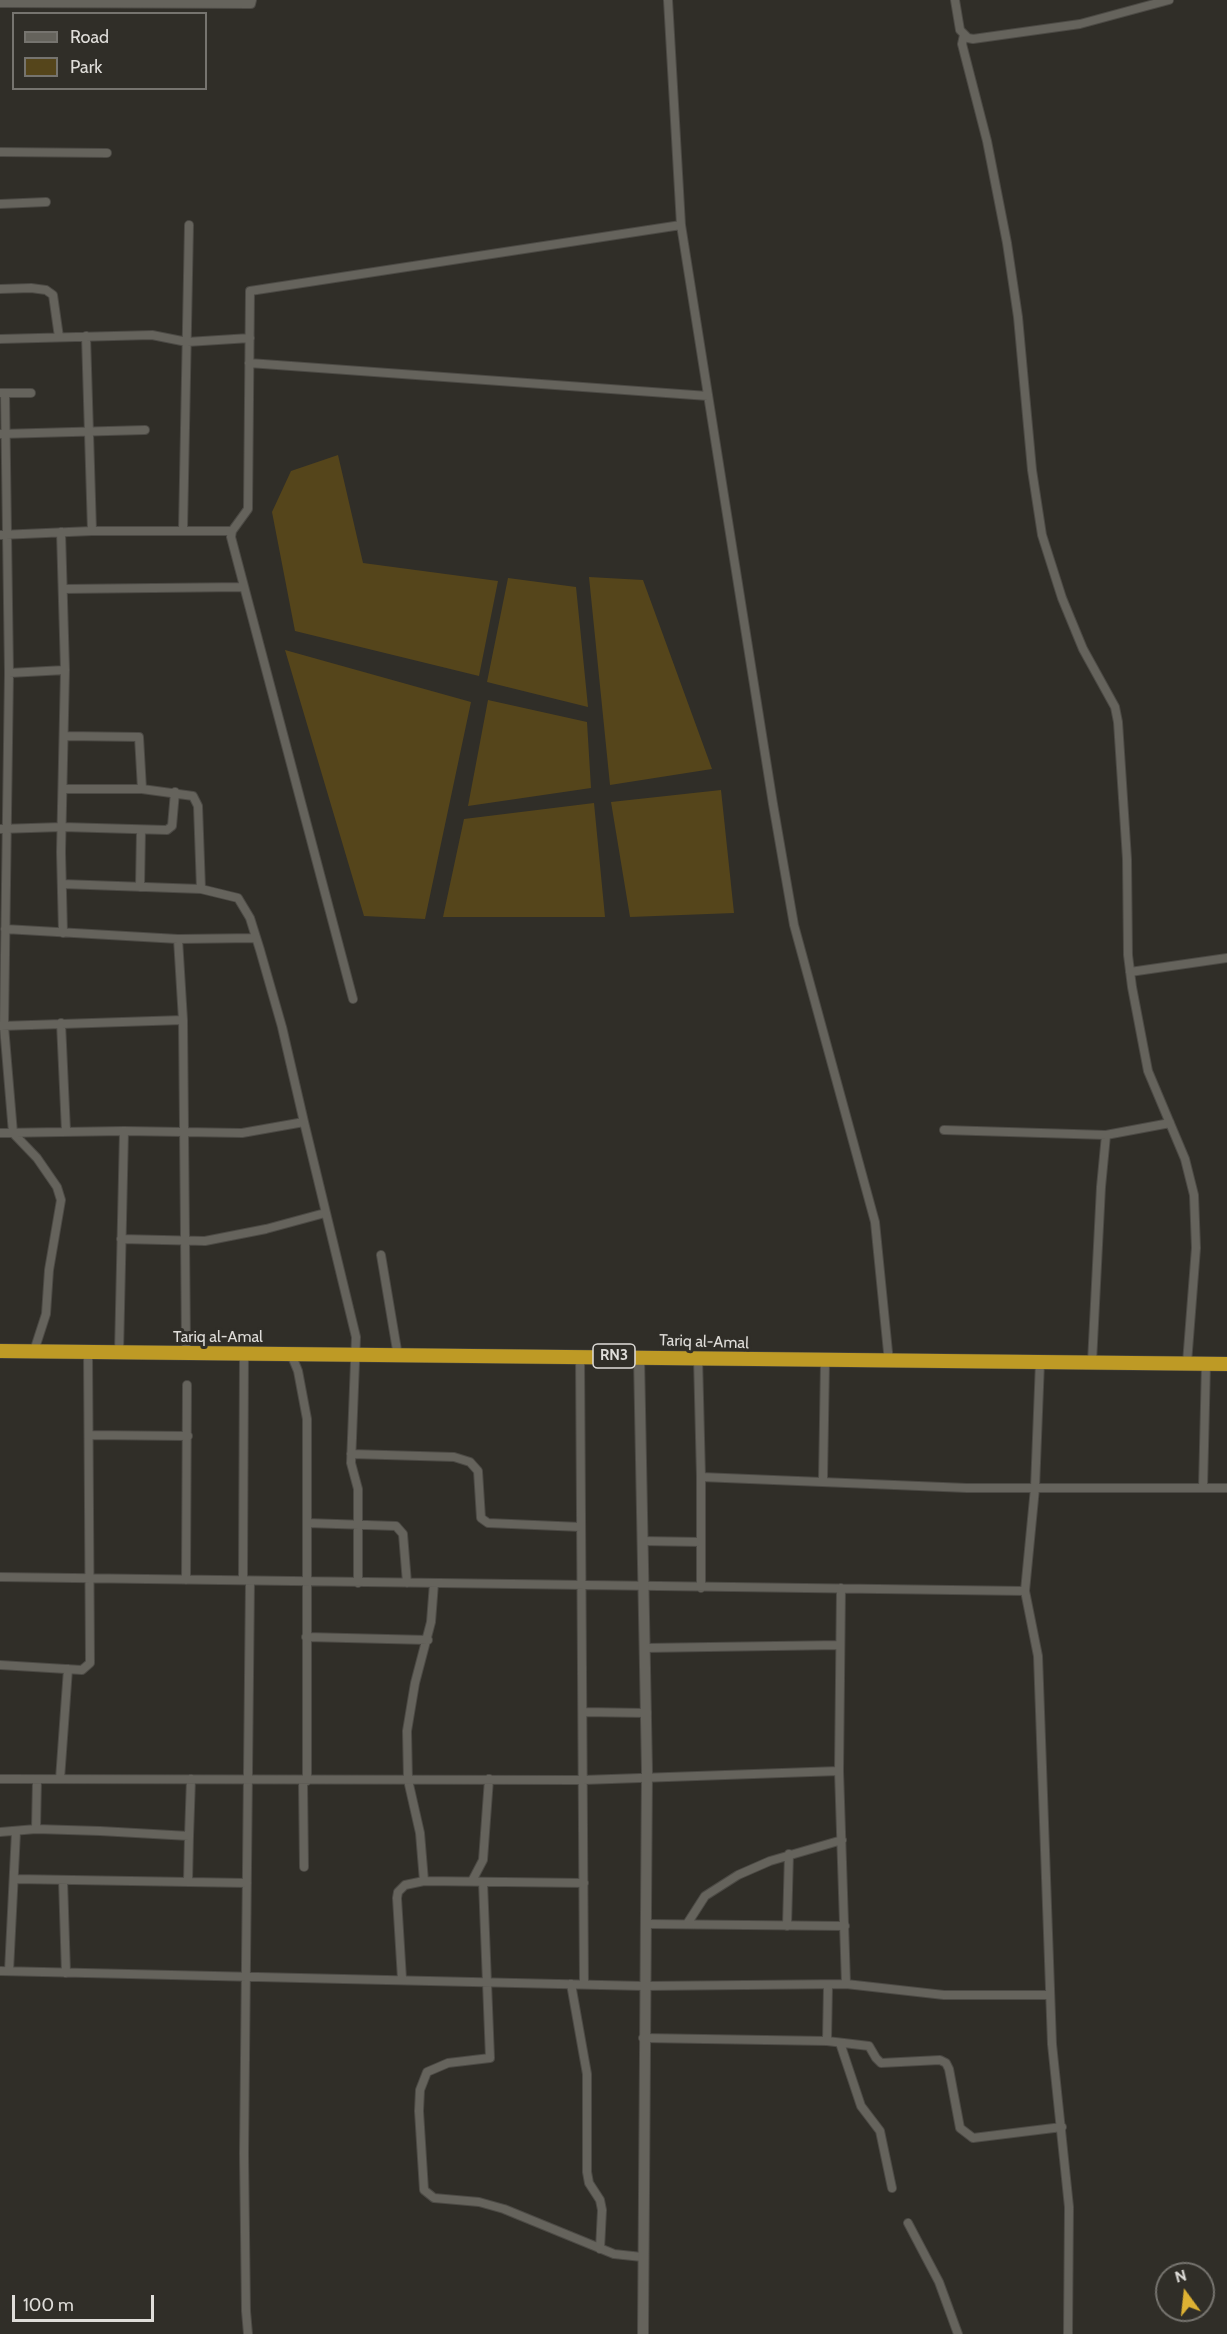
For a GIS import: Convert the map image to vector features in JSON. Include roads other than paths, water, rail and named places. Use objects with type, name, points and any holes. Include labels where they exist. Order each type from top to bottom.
[{"type":"highway","name":"Tariq al-Amal","points":[[0,1351],[357,1356],[580,1355],[825,1362],[1227,1364]]},
{"type":"street","points":[[0,3],[251,4],[252,0]]},
{"type":"street","points":[[668,0],[681,225],[708,396],[794,925],[875,1222],[889,1362]]},
{"type":"street","points":[[955,0],[957,19],[964,35],[962,44],[987,141],[1015,296],[1032,470],[1042,535],[1062,598],[1083,649],[1115,707],[1118,722],[1127,859],[1130,972],[1148,1071],[1191,1181],[1196,1219],[1194,1288],[1187,1363]]},
{"type":"street","points":[[964,35],[973,39],[1080,24],[1169,0]]},
{"type":"street","points":[[0,152],[107,153]]},
{"type":"street","points":[[0,204],[46,202]]},
{"type":"street","points":[[183,530],[189,225]]},
{"type":"street","points":[[353,999],[244,587],[232,531],[248,509],[250,291],[681,225]]},
{"type":"street","points":[[0,289],[30,288],[46,290],[53,295],[59,337]]},
{"type":"street","points":[[0,339],[152,335],[187,342],[250,338]]},
{"type":"street","points":[[86,336],[92,531]]},
{"type":"street","points":[[249,363],[708,396]]},
{"type":"street","points":[[31,393],[2,393],[4,661],[9,673],[4,776],[5,929],[2,1026],[13,1132],[37,1158],[57,1187],[62,1200],[49,1270],[46,1314],[34,1351]]},
{"type":"street","points":[[3,434],[145,430]]},
{"type":"street","points":[[4,535],[92,531],[232,531]]},
{"type":"street","points":[[61,532],[65,670],[62,827],[63,933]]},
{"type":"street","points":[[63,589],[244,587]]},
{"type":"street","points":[[9,673],[65,670]]},
{"type":"street","points":[[65,736],[139,737],[142,789]]},
{"type":"street","points":[[64,789],[142,789],[187,794],[197,801],[201,889]]},
{"type":"street","points":[[4,829],[62,827],[141,830],[171,828],[175,792]]},
{"type":"street","points":[[140,887],[141,830]]},
{"type":"street","points":[[62,884],[201,889],[238,898],[246,909],[282,1027],[354,1328],[357,1356],[351,1469],[358,1489],[360,1524],[358,1583]]},
{"type":"street","points":[[5,929],[178,939],[256,938]]},
{"type":"street","points":[[178,939],[183,1020],[186,1344]]},
{"type":"street","points":[[1130,972],[1227,958]]},
{"type":"street","points":[[2,1026],[183,1020]]},
{"type":"street","points":[[61,1023],[66,1131]]},
{"type":"street","points":[[0,1132],[242,1133],[304,1122]]},
{"type":"street","points":[[944,1131],[1106,1135],[1170,1123]]},
{"type":"street","points":[[119,1353],[124,1131]]},
{"type":"street","points":[[1092,1362],[1101,1186],[1106,1135]]},
{"type":"street","points":[[121,1239],[186,1242],[266,1228],[325,1213]]},
{"type":"street","points":[[381,1255],[398,1356]]},
{"type":"street","points":[[0,1665],[85,1669],[90,1663],[87,1578],[88,1352]]},
{"type":"street","points":[[244,1354],[248,1780],[244,2154],[248,2334]]},
{"type":"street","points":[[291,1354],[298,1371],[307,1419],[304,1868]]},
{"type":"street","points":[[580,1355],[584,1984]]},
{"type":"street","points":[[639,1357],[647,1778],[647,1924],[643,2038],[643,2334]]},
{"type":"street","points":[[698,1359],[701,1588]]},
{"type":"street","points":[[823,1480],[825,1362]]},
{"type":"street","points":[[1041,1362],[1035,1488],[1025,1591],[1038,1656],[1053,2063],[1070,2207],[1068,2334]]},
{"type":"street","points":[[1203,1488],[1206,1364]]},
{"type":"street","points":[[186,1580],[187,1385]]},
{"type":"street","points":[[89,1435],[188,1436]]},
{"type":"street","points":[[351,1454],[454,1457],[470,1462],[478,1471],[481,1518],[488,1523],[581,1527]]},
{"type":"street","points":[[701,1477],[823,1480],[967,1488],[1227,1488]]},
{"type":"street","points":[[307,1523],[396,1526],[403,1534],[407,1583]]},
{"type":"street","points":[[642,1541],[701,1542]]},
{"type":"street","points":[[0,1577],[1025,1591]]},
{"type":"street","points":[[424,1881],[420,1833],[408,1780],[407,1731],[415,1683],[428,1640],[434,1583]]},
{"type":"street","points":[[841,1588],[839,1771],[846,1984]]},
{"type":"street","points":[[306,1637],[428,1640]]},
{"type":"street","points":[[644,1648],[840,1645]]},
{"type":"street","points":[[60,1779],[68,1669]]},
{"type":"street","points":[[583,1712],[646,1713]]},
{"type":"street","points":[[0,1779],[583,1780],[839,1771]]},
{"type":"street","points":[[188,1882],[191,1779]]},
{"type":"street","points":[[472,1881],[483,1860],[489,1779]]},
{"type":"street","points":[[36,1829],[37,1780]]},
{"type":"street","points":[[0,1832],[36,1829],[189,1836]]},
{"type":"street","points":[[16,1832],[15,1879],[4,1971],[644,1986],[828,1986],[846,1984],[945,1995],[1050,1995]]},
{"type":"street","points":[[687,1924],[695,1909],[717,1887],[756,1867],[789,1854],[842,1840]]},
{"type":"street","points":[[787,1926],[789,1854]]},
{"type":"street","points":[[15,1879],[247,1883]]},
{"type":"street","points":[[63,1880],[66,1973]]},
{"type":"street","points":[[402,1979],[398,1892],[405,1885],[424,1881],[584,1883]]},
{"type":"street","points":[[483,1882],[490,2058],[448,2063],[427,2073],[420,2090],[419,2111],[424,2190],[434,2198],[479,2202],[504,2210],[614,2254],[642,2257]]},
{"type":"street","points":[[647,1924],[845,1926]]},
{"type":"street","points":[[571,1984],[578,2009],[586,2074],[587,2172],[589,2183],[600,2200],[602,2210],[600,2249]]},
{"type":"street","points":[[827,2041],[828,1986]]},
{"type":"street","points":[[643,2038],[827,2041],[869,2046],[882,2063],[940,2060],[946,2063],[960,2128],[973,2138],[1062,2127]]},
{"type":"street","points":[[840,2043],[861,2106],[880,2130],[892,2188]]},
{"type":"street","points":[[908,2223],[939,2282],[958,2334]]}]
